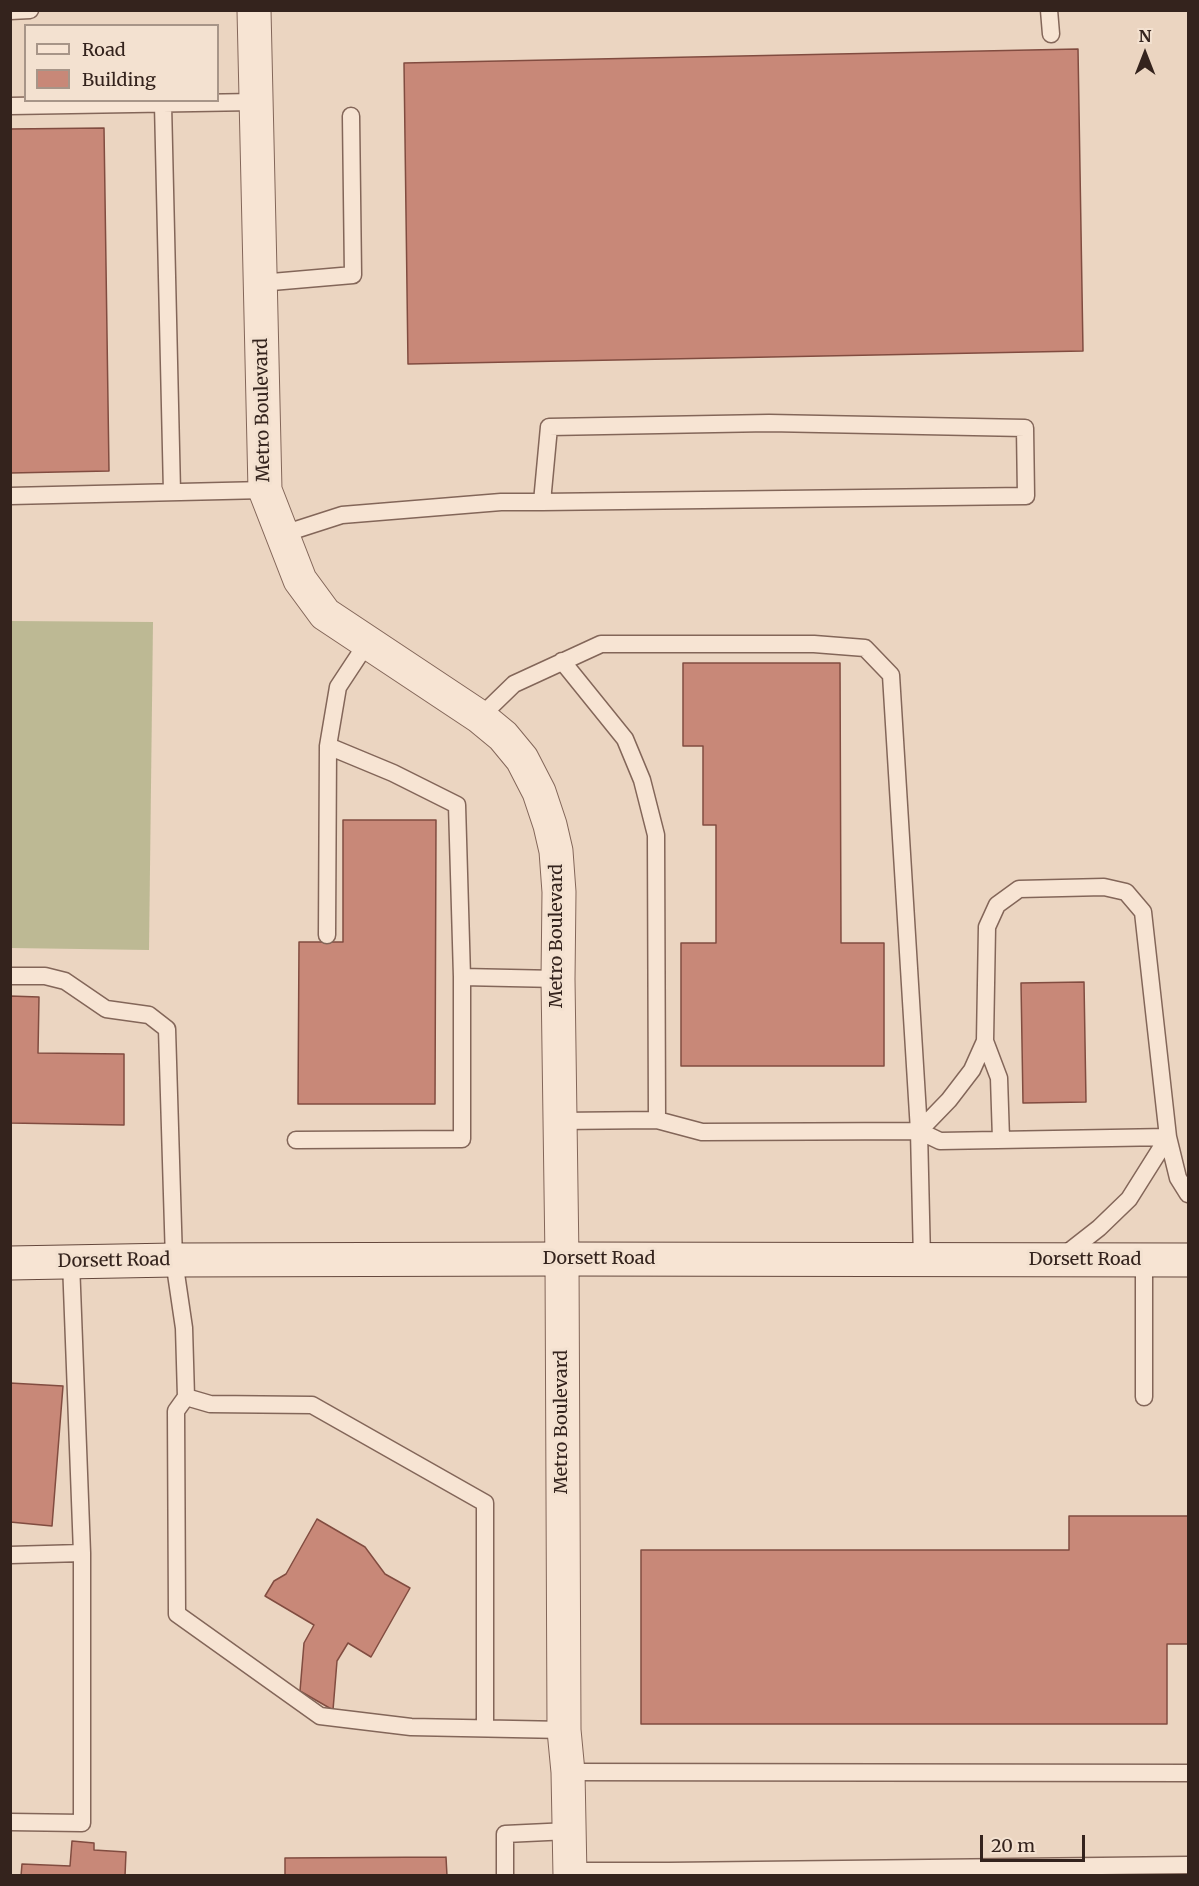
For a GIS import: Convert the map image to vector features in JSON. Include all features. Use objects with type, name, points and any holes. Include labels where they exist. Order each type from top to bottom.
[{"type":"street","name":"Metro Boulevard","points":[[254,10],[265,490],[300,580],[325,614],[480,717],[503,736],[522,759],[539,792],[556,852],[559,892],[558,1121],[562,1259],[564,1730],[568,1772],[570,1873]]},
{"type":"street","name":"Dorsett Road","points":[[10,1263],[174,1260],[562,1259],[1188,1260]]},
{"type":"lane","points":[[10,11],[30,10]]},
{"type":"lane","points":[[1049,10],[1051,34]]},
{"type":"lane","points":[[10,106],[255,102]]},
{"type":"lane","points":[[163,104],[172,492]]},
{"type":"lane","points":[[260,283],[352,275],[351,116]]},
{"type":"lane","points":[[283,534],[342,515],[501,502],[542,502],[1026,496],[1025,428],[769,423],[549,427],[542,502]]},
{"type":"lane","points":[[10,495],[265,490]]},
{"type":"lane","points":[[327,935],[328,746],[338,687],[367,642]]},
{"type":"lane","points":[[480,717],[514,684],[601,644],[814,644],[865,648],[891,675],[919,1131],[922,1260]]},
{"type":"lane","points":[[562,661],[625,739],[642,780],[656,835],[657,1119]]},
{"type":"lane","points":[[296,1140],[462,1139],[462,977],[457,805],[393,773],[328,746]]},
{"type":"lane","points":[[1001,1139],[999,1078],[985,1041],[987,927],[998,905],[1019,889],[1104,887],[1126,892],[1143,912],[1167,1137],[1178,1178],[1188,1194]]},
{"type":"lane","points":[[10,976],[45,976],[65,981],[106,1009],[149,1015],[167,1029],[174,1260],[184,1328],[186,1397],[176,1411],[177,1614],[320,1716],[411,1727],[564,1730]]},
{"type":"lane","points":[[462,977],[558,979]]},
{"type":"lane","points":[[919,1131],[949,1100],[972,1070],[985,1041]]},
{"type":"lane","points":[[558,1121],[657,1119],[702,1132],[919,1131],[940,1141],[1167,1137]]},
{"type":"lane","points":[[1058,1260],[1099,1228],[1128,1199],[1167,1137]]},
{"type":"lane","points":[[1144,1260],[1144,1397]]},
{"type":"lane","points":[[10,1822],[82,1823],[82,1553],[71,1263]]},
{"type":"lane","points":[[186,1397],[210,1404],[312,1405],[485,1503],[485,1728]]},
{"type":"lane","points":[[10,1555],[82,1553]]},
{"type":"lane","points":[[568,1772],[1188,1773]]},
{"type":"lane","points":[[505,1875],[505,1834],[569,1831]]},
{"type":"lane","points":[[570,1873],[942,1872],[1188,1865]]},
{"type":"shaded area","points":[[11,621],[153,622],[149,950],[11,948]]},
{"type":"building","points":[[1078,49],[1083,351],[408,364],[404,63]]},
{"type":"building","points":[[104,128],[109,471],[10,473],[10,129]]},
{"type":"building","points":[[683,663],[840,663],[841,943],[884,943],[884,1066],[681,1066],[681,943],[716,943],[716,825],[703,825],[703,746],[683,746]]},
{"type":"building","points":[[343,820],[436,820],[435,1104],[298,1104],[299,942],[343,942]]},
{"type":"building","points":[[1084,982],[1086,1102],[1023,1103],[1021,983]]},
{"type":"building","points":[[10,996],[39,997],[38,1053],[124,1054],[124,1125],[10,1123]]},
{"type":"building","points":[[10,1383],[63,1386],[52,1526],[10,1522]]},
{"type":"building","points":[[1069,1516],[1188,1516],[1188,1644],[1167,1644],[1167,1724],[641,1724],[641,1550],[1069,1550]]},
{"type":"building","points":[[317,1519],[365,1547],[385,1574],[410,1588],[371,1657],[348,1643],[337,1661],[333,1710],[300,1691],[304,1643],[314,1625],[265,1596],[274,1581],[286,1574]]},
{"type":"building","points":[[72,1841],[94,1843],[94,1850],[126,1852],[125,1876],[21,1876],[22,1864],[70,1866]]},
{"type":"building","points":[[446,1857],[447,1876],[285,1876],[285,1858]]}]
